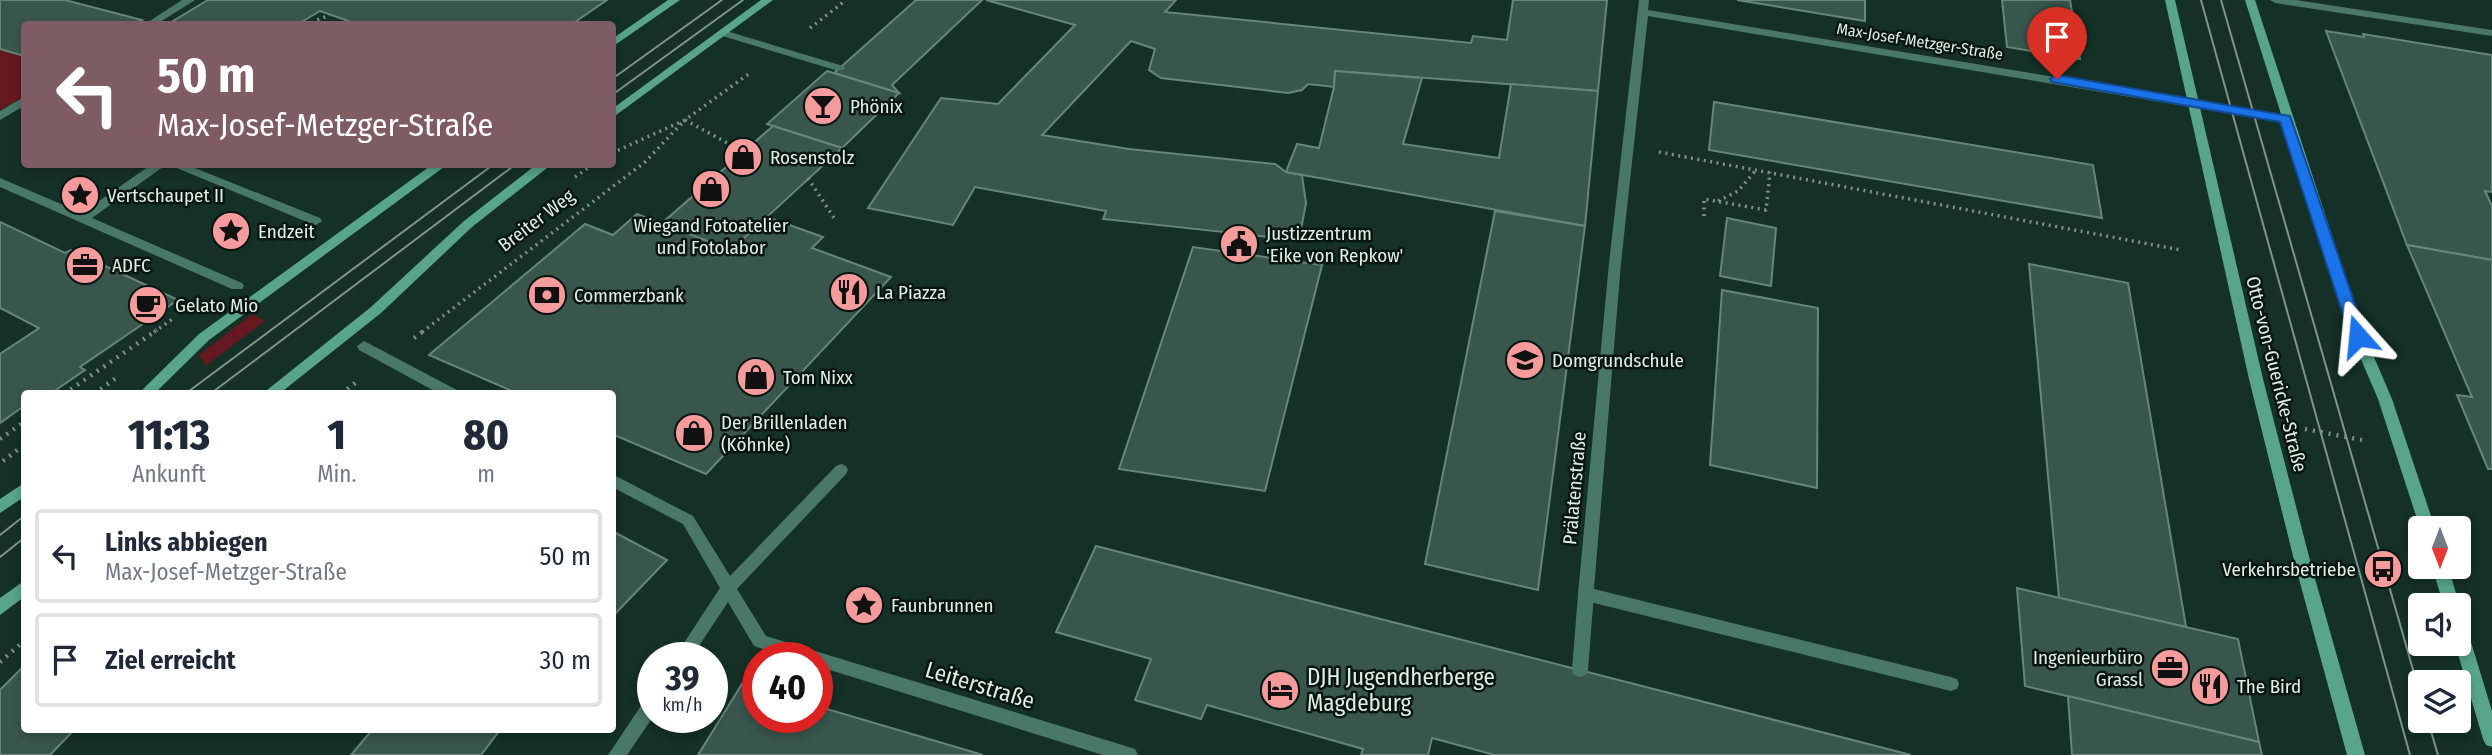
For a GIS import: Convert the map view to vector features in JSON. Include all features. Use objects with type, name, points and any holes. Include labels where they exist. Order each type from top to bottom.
[{"type":"street","points":[[155,21],[190,0]]},
{"type":"street","points":[[616,41],[675,0]]},
{"type":"street","points":[[616,112],[768,0]]},
{"type":"street","name":"Otto-von-Guericke-Straße","points":[[2170,0],[2196,103],[2226,253],[2276,460],[2308,589],[2356,755]]},
{"type":"street","points":[[2250,0],[2286,119],[2358,336],[2390,412],[2424,516]]},
{"type":"street","points":[[2275,0],[2492,33]]},
{"type":"street","name":"Max-Josef-Metzger-Straße","points":[[1643,6],[2286,119]]},
{"type":"street","name":"Prälatenstraße","points":[[1580,670],[1615,263],[1643,6]]},
{"type":"street","points":[[723,33],[839,68]]},
{"type":"street","points":[[0,116],[21,104]]},
{"type":"street","points":[[83,218],[155,168]]},
{"type":"street","points":[[183,168],[316,221]]},
{"type":"street","points":[[149,390],[204,337],[436,168]]},
{"type":"street","name":"Breiter Weg","points":[[274,390],[376,310],[468,224],[541,168]]},
{"type":"street","points":[[0,182],[237,286]]},
{"type":"street","points":[[363,346],[445,390]]},
{"type":"street","points":[[693,642],[729,587],[841,470]]},
{"type":"street","name":"Leiterstraße","points":[[616,482],[688,520],[760,641],[763,642]]},
{"type":"street","points":[[0,507],[21,491]]},
{"type":"street","points":[[0,608],[21,590]]},
{"type":"street","points":[[1586,594],[1951,684]]},
{"type":"street","points":[[2467,656],[2492,740]]},
{"type":"street","name":"Leiterstraße","points":[[833,663],[1129,755]]},
{"type":"street","points":[[617,755],[637,726]]},
{"type":"path","points":[[314,21],[330,15]]},
{"type":"path","points":[[616,151],[685,120],[744,152]]},
{"type":"path","name":"Breiter Weg","points":[[346,390],[635,170],[685,120]]},
{"type":"path","points":[[1628,146],[2181,250]]},
{"type":"path","points":[[1717,201],[1738,191],[1756,170]]},
{"type":"path","points":[[1704,216],[1704,199],[1766,210],[1770,172]]},
{"type":"path","points":[[808,178],[834,218]]},
{"type":"path","points":[[70,390],[169,320],[182,314]]},
{"type":"path","points":[[0,439],[21,424]]},
{"type":"path","points":[[2320,432],[2344,436]]},
{"type":"path","points":[[0,463],[21,447]]},
{"type":"path","points":[[0,662],[21,644]]},
{"type":"shaded area","points":[[0,50],[21,55],[21,99],[0,110]]},
{"type":"shaded area","points":[[252,314],[265,321],[206,366],[199,355]]},
{"type":"building","points":[[0,0],[65,0],[142,20],[21,21],[21,55],[0,49]]},
{"type":"building","points":[[208,0],[607,0],[576,21],[348,21],[320,11],[303,21],[173,21]]},
{"type":"building","points":[[916,0],[982,0],[892,85],[899,93],[834,73]]},
{"type":"building","name":"Justizzentrum 'Eike von Repkow'","points":[[986,0],[1176,0],[1165,12],[1471,43],[1473,36],[1507,40],[1513,0],[1607,0],[1598,91],[1335,71],[1334,87],[1308,84],[1302,90],[1288,93],[1161,78],[1149,70],[1155,49],[1131,41],[1042,135],[1129,149],[1275,164],[1286,172],[1302,175],[1306,203],[1299,240],[1250,235],[1244,254],[1322,265],[1265,491],[1119,469],[1193,247],[1228,252],[1233,233],[1103,219],[1106,211],[975,187],[953,225],[868,208],[941,98],[998,104],[1075,25]]},
{"type":"building","points":[[1737,0],[1865,0],[1865,21]]},
{"type":"building","points":[[2002,0],[2070,0],[2080,59],[2007,47]]},
{"type":"building","points":[[2326,31],[2364,37],[2363,34],[2492,55],[2492,192],[2485,191],[2492,206],[2492,260],[2407,245]]},
{"type":"building","points":[[827,71],[899,93],[842,148],[767,124]]},
{"type":"building","points":[[1335,71],[1422,78],[1403,144],[1499,158],[1511,84],[1598,91],[1585,226],[1286,172],[1297,144],[1319,148],[1334,87]]},
{"type":"building","points":[[1714,102],[2093,165],[2102,218],[1709,150]]},
{"type":"building","points":[[773,126],[842,148],[731,250],[661,224]]},
{"type":"building","points":[[1495,211],[1585,226],[1538,590],[1425,564]]},
{"type":"building","points":[[637,214],[731,250],[767,217],[823,237],[812,248],[891,277],[706,474],[616,436],[616,390],[510,390],[429,355],[585,224],[613,235]]},
{"type":"building","points":[[1727,218],[1776,228],[1771,286],[1720,276]]},
{"type":"building","points":[[0,222],[65,253],[71,250],[178,300],[80,367],[85,370],[56,390],[21,390],[21,408],[0,423],[0,354],[39,328],[0,308]]},
{"type":"building","points":[[2407,245],[2492,260],[2492,469],[2488,469],[2457,395],[2472,397]]},
{"type":"building","points":[[2029,264],[2128,283],[2186,627],[2059,598]]},
{"type":"building","points":[[1722,290],[1818,308],[1817,488],[1710,465]]},
{"type":"building","points":[[616,533],[667,560],[616,613]]},
{"type":"building","points":[[1096,546],[1911,755],[1495,755],[1432,738],[1428,755],[1361,755],[1363,749],[1207,705],[1201,719],[1135,700],[1151,659],[1056,632]]},
{"type":"building","points":[[2017,588],[2238,639],[2259,742],[2025,686]]},
{"type":"building","points":[[21,669],[21,733],[71,733],[50,755],[0,755],[0,690]]},
{"type":"building","points":[[742,684],[742,733],[833,733],[833,711],[983,755],[698,755],[712,733],[728,733],[728,707]]},
{"type":"building","points":[[2068,696],[2259,742],[2262,755],[2072,755]]},
{"type":"building","points":[[369,733],[498,733],[481,755],[351,755]]},
{"type":"tram line","points":[[616,76],[722,0]]},
{"type":"tram line","points":[[616,92],[743,0]]},
{"type":"tram line","points":[[2201,0],[2410,755]]},
{"type":"tram line","points":[[2221,0],[2413,670]]},
{"type":"tram line","points":[[190,390],[489,168]]},
{"type":"tram line","points":[[215,390],[511,168]]},
{"type":"tram line","points":[[0,535],[21,518]]},
{"type":"tram line","points":[[0,557],[21,540]]},
{"type":"tram line","points":[[2432,733],[2438,755]]},
{"type":"place","name":"Phönix","points":[[823,106]]},
{"type":"place","name":"Rosenstolz","points":[[743,157]]},
{"type":"place","name":"Wiegand Fotoatelier und Fotolabor","points":[[711,189]]},
{"type":"place","name":"Vertschaupet II","points":[[80,195]]},
{"type":"place","name":"Endzeit","points":[[231,231]]},
{"type":"place","name":"Justizzentrum 'Eike von Repkow'","points":[[1239,244]]},
{"type":"place","name":"ADFC","points":[[85,265]]},
{"type":"place","name":"La Piazza","points":[[849,292]]},
{"type":"place","name":"Commerzbank","points":[[547,295]]},
{"type":"place","name":"Gelato Mio","points":[[148,305]]},
{"type":"place","name":"Domgrundschule","points":[[1525,360]]},
{"type":"place","name":"Tom Nixx","points":[[756,377]]},
{"type":"place","name":"Der Brillenladen (Köhnke)","points":[[694,433]]},
{"type":"place","name":"Verkehrsbetriebe","points":[[2383,569]]},
{"type":"place","name":"Faunbrunnen","points":[[864,605]]},
{"type":"place","name":"Ingenieurbüro Grassl","points":[[2170,668]]},
{"type":"place","name":"The Bird","points":[[2210,686]]},
{"type":"place","name":"DJH Jugendherberge Magdeburg","points":[[1280,690]]},
{"type":"route","points":[[2057,79],[2286,119],[2358,336]]}]
